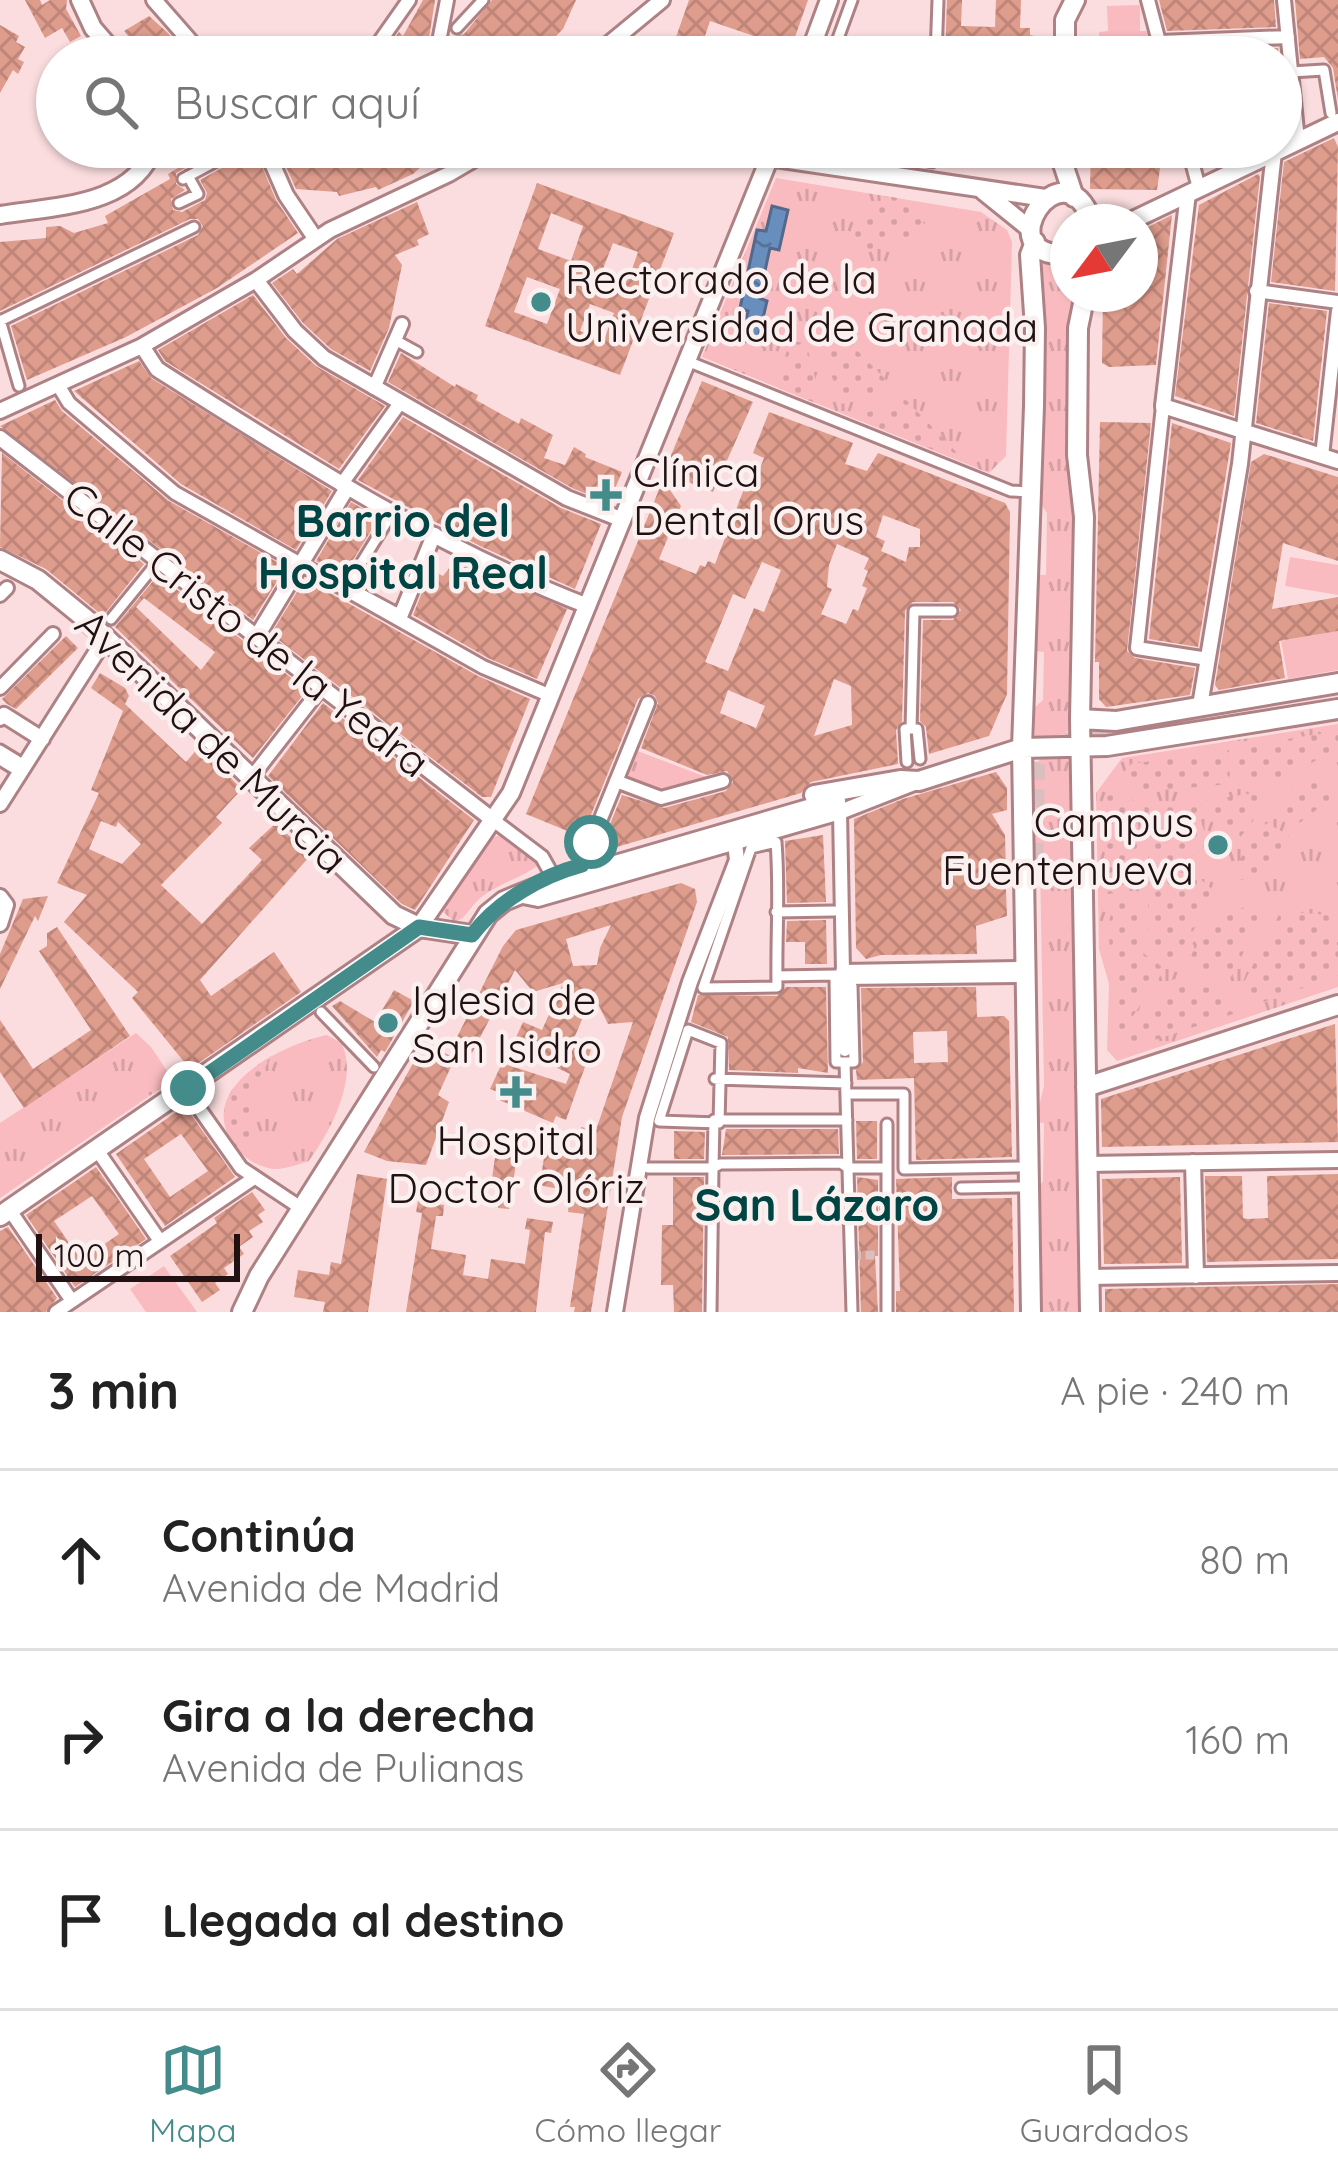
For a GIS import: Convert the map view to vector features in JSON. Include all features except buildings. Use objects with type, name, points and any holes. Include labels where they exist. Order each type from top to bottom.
[{"type":"main road","points":[[80,0],[100,36]]},
{"type":"main road","points":[[816,36],[829,0]]},
{"type":"main road","points":[[1067,36],[1069,4]]},
{"type":"main road","points":[[1302,139],[1335,124]]},
{"type":"main road","points":[[0,215],[106,195],[144,168]]},
{"type":"main road","points":[[4,1212],[419,927],[511,793],[765,168]]},
{"type":"main road","points":[[865,168],[1047,197],[1074,197]]},
{"type":"main road","points":[[1031,1312],[1022,748],[1033,492],[1035,328],[1029,275],[1035,208],[1047,197],[1058,168]]},
{"type":"main road","points":[[1067,168],[1074,197],[1083,204]]},
{"type":"main road","points":[[1158,208],[1240,168]]},
{"type":"main road","points":[[977,187],[1050,251]]},
{"type":"main road","points":[[1081,312],[1077,455],[1084,517],[1080,719],[1090,1312]]},
{"type":"main road","name":"Avenida de Murcia","points":[[0,560],[109,628],[251,778],[394,915],[419,927]]},
{"type":"main road","points":[[1080,719],[1116,721],[1338,683]]},
{"type":"main road","points":[[1137,727],[1338,696]]},
{"type":"main road","points":[[242,1312],[259,1276],[472,935],[488,914],[550,873],[835,789],[920,781],[1022,748],[1081,753],[1338,709]]},
{"type":"main road","points":[[1081,753],[1116,721]]},
{"type":"main road","points":[[525,892],[838,807]]},
{"type":"main road","points":[[1026,1061],[1036,1041],[1034,861]]},
{"type":"main road","points":[[419,927],[472,935]]},
{"type":"main road","points":[[1085,1087],[1338,1005]]},
{"type":"street","points":[[154,0],[185,36]]},
{"type":"street","points":[[384,36],[410,0]]},
{"type":"street","points":[[440,36],[447,0]]},
{"type":"street","points":[[457,28],[483,0]]},
{"type":"street","points":[[618,36],[662,0]]},
{"type":"street","points":[[839,36],[852,0]]},
{"type":"street","points":[[937,36],[938,0]]},
{"type":"street","points":[[1148,0],[1157,36]]},
{"type":"street","points":[[1284,0],[1288,36]]},
{"type":"street","points":[[1302,71],[1324,70],[1335,124]]},
{"type":"street","points":[[179,203],[198,194],[186,177],[203,168]]},
{"type":"street","points":[[274,168],[315,238]]},
{"type":"street","points":[[0,411],[142,346],[256,280],[327,225],[453,168]]},
{"type":"street","points":[[1191,168],[1194,190],[1163,406],[1137,648],[1208,659]]},
{"type":"street","points":[[1200,706],[1244,431],[1272,168]]},
{"type":"street","points":[[19,386],[0,321],[194,227]]},
{"type":"street","points":[[256,280],[295,331],[324,358],[567,497],[622,520]]},
{"type":"street","points":[[1256,291],[1338,302]]},
{"type":"street","points":[[1322,456],[1338,311]]},
{"type":"street","points":[[374,388],[402,324]]},
{"type":"street","points":[[395,340],[417,352]]},
{"type":"street","points":[[142,346],[158,369],[344,486],[587,606]]},
{"type":"street","points":[[687,362],[1011,491],[1033,492]]},
{"type":"street","points":[[58,385],[69,403],[176,493],[483,667],[550,697]]},
{"type":"street","points":[[257,636],[344,486],[400,403]]},
{"type":"street","points":[[1163,406],[1338,461]]},
{"type":"street","name":"Calle Cristo de la Yedra","points":[[1,443],[493,820]]},
{"type":"street","points":[[391,515],[431,536],[400,614],[347,586],[391,515]]},
{"type":"street","points":[[400,619],[435,534]]},
{"type":"street","name":"Avenida de Murcia","points":[[109,628],[151,570]]},
{"type":"street","points":[[911,729],[914,611],[952,610]]},
{"type":"street","points":[[0,804],[109,628]]},
{"type":"street","points":[[0,688],[53,634]]},
{"type":"street","points":[[251,778],[322,687]]},
{"type":"street","points":[[582,865],[648,703]]},
{"type":"street","points":[[1,713],[42,739]]},
{"type":"street","points":[[908,762],[904,729],[916,729],[920,759]]},
{"type":"street","points":[[0,750],[15,765],[0,760]]},
{"type":"street","points":[[616,781],[661,798],[724,781]]},
{"type":"street","points":[[525,892],[538,899],[735,843],[920,781]]},
{"type":"street","points":[[838,807],[852,1312]]},
{"type":"street","points":[[493,820],[542,857],[550,873]]},
{"type":"street","points":[[776,842],[780,892],[777,976],[777,987],[703,988],[752,848],[776,842]]},
{"type":"street","points":[[615,1312],[646,1118],[690,982],[737,860],[735,843]]},
{"type":"street","points":[[0,924],[3,901]]},
{"type":"street","points":[[776,912],[834,911]]},
{"type":"street","points":[[777,976],[1025,972]]},
{"type":"street","points":[[320,1012],[374,1067]]},
{"type":"street","points":[[711,1312],[713,1168],[716,1122],[718,1079],[722,1043],[688,1030],[659,1121],[716,1122],[847,1120]]},
{"type":"street","points":[[718,1079],[904,1094],[904,1169],[1018,1167]]},
{"type":"street","points":[[186,1090],[230,1156],[301,1208]]},
{"type":"street","points":[[887,1124],[881,1255],[887,1312]]},
{"type":"street","points":[[98,1150],[160,1240]]},
{"type":"street","points":[[1087,1164],[1338,1160]]},
{"type":"street","points":[[1193,1162],[1196,1276]]},
{"type":"street","points":[[648,1168],[841,1163],[848,1168],[886,1168]]},
{"type":"street","points":[[961,1167],[961,1185],[1019,1187]]},
{"type":"street","points":[[56,1312],[254,1178]]},
{"type":"street","points":[[4,1212],[72,1301]]},
{"type":"street","points":[[1090,1277],[1338,1273]]},
{"type":"green space","points":[[1140,5],[1140,31],[1149,31],[1149,36],[1099,36],[1108,31],[1107,6]]},
{"type":"green space","points":[[776,178],[981,212],[1007,230],[1012,242],[1006,456],[989,473],[702,357]]},
{"type":"green space","points":[[886,196],[897,198],[930,229],[858,254],[846,237]]},
{"type":"green space","points":[[1037,264],[1050,264],[1050,312],[1079,312],[1074,726],[1059,738],[1035,738],[1035,707],[1043,700],[1044,652],[1036,651],[1038,575],[1046,575],[1047,513],[1039,501]]},
{"type":"green space","points":[[839,332],[893,387],[842,404],[819,341]]},
{"type":"green space","points":[[789,341],[806,343],[821,400],[815,403],[778,388]]},
{"type":"green space","points":[[906,400],[961,457],[958,460],[857,419]]},
{"type":"green space","points":[[1290,557],[1338,565],[1338,595],[1285,586]]},
{"type":"green space","points":[[1338,631],[1338,670],[1288,679],[1281,641]]},
{"type":"green space","name":"Campus Fuentenueva","points":[[1338,724],[1338,987],[1117,1061],[1107,1050],[1109,984],[1099,949],[1096,793],[1122,758]]},
{"type":"green space","points":[[1338,731],[1338,747],[1290,776],[1238,783],[1237,747]]},
{"type":"green space","points":[[635,750],[714,780],[661,795],[623,780]]},
{"type":"green space","points":[[1229,750],[1230,784],[1140,792],[1118,779],[1131,764]]},
{"type":"green space","points":[[1074,755],[1083,1312],[1037,1312],[1036,1192],[1043,1181],[1044,1123],[1035,1122],[1044,1086],[1040,862],[1029,861],[1029,771],[1043,756]]},
{"type":"green space","points":[[1319,777],[1334,788],[1331,798],[1297,825],[1272,811],[1294,786]]},
{"type":"green space","points":[[1114,787],[1137,803],[1141,881],[1126,892],[1106,894],[1103,803]]},
{"type":"green space","points":[[1277,789],[1236,843],[1224,844],[1205,801]]},
{"type":"green space","points":[[1195,800],[1207,841],[1204,851],[1177,862],[1149,865],[1144,804]]},
{"type":"green space","points":[[1267,823],[1289,836],[1285,856],[1268,873],[1241,880],[1235,873],[1240,859]]},
{"type":"green space","points":[[501,835],[539,865],[484,895],[455,922],[443,912],[446,903],[491,838]]},
{"type":"green space","points":[[1190,870],[1212,889],[1204,915],[1169,965],[1149,951],[1148,878]]},
{"type":"green space","points":[[1131,897],[1140,908],[1143,953],[1165,969],[1118,1038],[1110,920],[1118,899]]},
{"type":"green space","points":[[1247,907],[1264,912],[1231,977],[1185,964],[1220,912]]},
{"type":"green space","points":[[1281,911],[1328,915],[1338,948],[1338,975],[1247,1008],[1241,988]]},
{"type":"green space","points":[[1173,979],[1229,993],[1233,1014],[1131,1048],[1128,1039]]},
{"type":"green space","points":[[136,1033],[173,1080],[0,1198],[0,1123]]},
{"type":"green space","points":[[327,1035],[341,1043],[347,1072],[340,1105],[325,1136],[308,1162],[273,1169],[251,1161],[234,1145],[224,1124],[225,1105],[234,1087],[268,1058]]},
{"type":"green space","points":[[273,1055],[257,1083],[251,1130],[239,1151],[225,1121],[229,1096],[247,1074]]},
{"type":"green space","points":[[164,1266],[197,1312],[146,1312],[130,1289]]},
{"type":"water","points":[[772,206],[788,210],[779,250],[770,248],[759,298],[767,301],[757,344],[741,340],[748,311],[740,308],[757,230],[766,231]]},
{"type":"tunnel","points":[[1066,742],[1137,727]]},
{"type":"tunnel","points":[[1034,861],[1036,766],[1041,752],[1056,744]]},
{"type":"tunnel","points":[[852,1255],[875,1255]]},
{"type":"place","name":"Rectorado de la Universidad de Granada","points":[[541,302]]},
{"type":"place","name":"Clínica Dental Orus","points":[[606,495]]},
{"type":"place","name":"Campus Fuentenueva","points":[[1218,845]]},
{"type":"place","name":"Iglesia de San Isidro","points":[[388,1023]]},
{"type":"place","name":"Hospital Doctor Olóriz","points":[[516,1092]]},
{"type":"district","name":"Barrio del Hospital Real","points":[[403,546]]},
{"type":"district","name":"San Lázaro","points":[[817,1204]]},
{"type":"route","points":[[188,1088],[419,927],[472,935],[505,901],[533,889],[550,873],[582,865],[591,842]]}]
